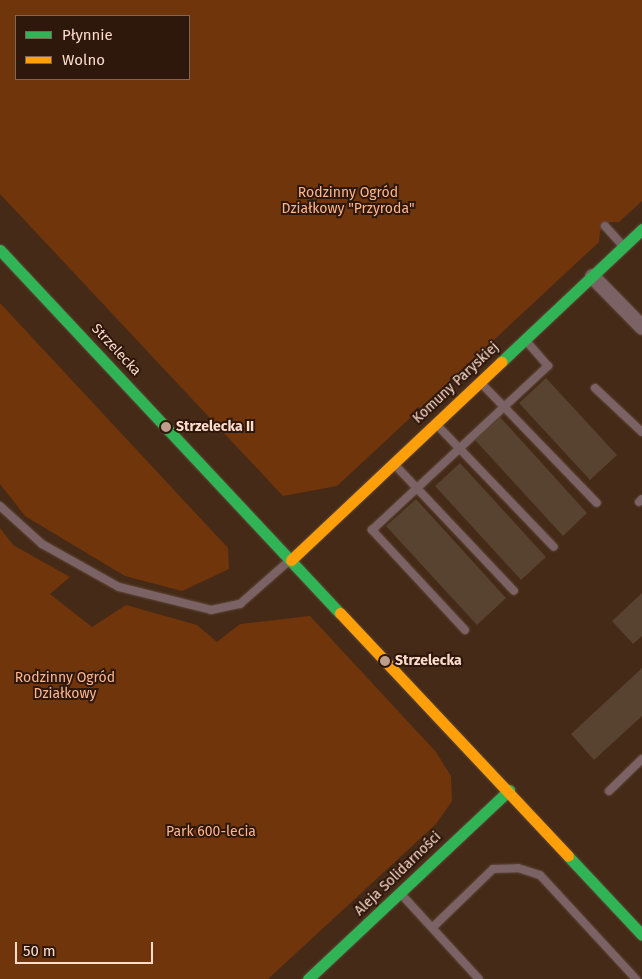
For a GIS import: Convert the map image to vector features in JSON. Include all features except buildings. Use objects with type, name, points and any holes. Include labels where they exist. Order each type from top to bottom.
[{"type":"street","name":"Komuny Paryskiej","points":[[291,560],[642,229]]},
{"type":"street","name":"Strzelecka","points":[[0,250],[642,935]]},
{"type":"street","points":[[592,276],[642,327]]},
{"type":"street","name":"Aleja Solidarności","points":[[308,979],[508,790]]},
{"type":"lane","points":[[605,226],[624,246]]},
{"type":"lane","points":[[465,630],[372,530],[548,366],[524,339]]},
{"type":"lane","points":[[479,382],[597,503]]},
{"type":"lane","points":[[595,388],[642,432]]},
{"type":"lane","points":[[435,424],[554,547]]},
{"type":"lane","points":[[393,463],[514,591]]},
{"type":"lane","points":[[0,506],[42,544],[76,565],[140,596],[211,610],[240,604],[291,560]]},
{"type":"lane","points":[[609,791],[642,759]]},
{"type":"lane","points":[[432,928],[494,869],[518,868],[540,875],[636,979]]},
{"type":"lane","points":[[400,893],[479,979]]},
{"type":"green space","name":"Rodzinny Ogród Działkowy \"Przyroda\"","points":[[0,0],[642,0],[642,201],[619,222],[610,222],[600,231],[599,242],[337,486],[283,496],[0,194]]},
{"type":"green space","points":[[0,303],[228,548],[229,569],[182,591],[125,576],[25,516],[0,484]]},
{"type":"green space","name":"Park 600-lecia","points":[[0,528],[13,545],[70,577],[50,594],[92,627],[126,605],[197,625],[217,642],[240,624],[310,616],[436,752],[451,776],[452,801],[436,824],[268,979],[0,979]]},
{"type":"traffic: fast","points":[[501,362],[642,229]]},
{"type":"traffic: fast","points":[[0,250],[340,613]]},
{"type":"traffic: fast","points":[[308,979],[509,790]]},
{"type":"traffic: fast","points":[[568,856],[642,935]]},
{"type":"traffic: slow","points":[[291,560],[501,362]]},
{"type":"traffic: slow","points":[[340,613],[568,856]]},
{"type":"place","name":"Strzelecka II","points":[[166,427]]},
{"type":"place","name":"Strzelecka","points":[[385,661]]},
{"type":"park label","name":"Rodzinny Ogród Działkowy","points":[[65,686]]}]
